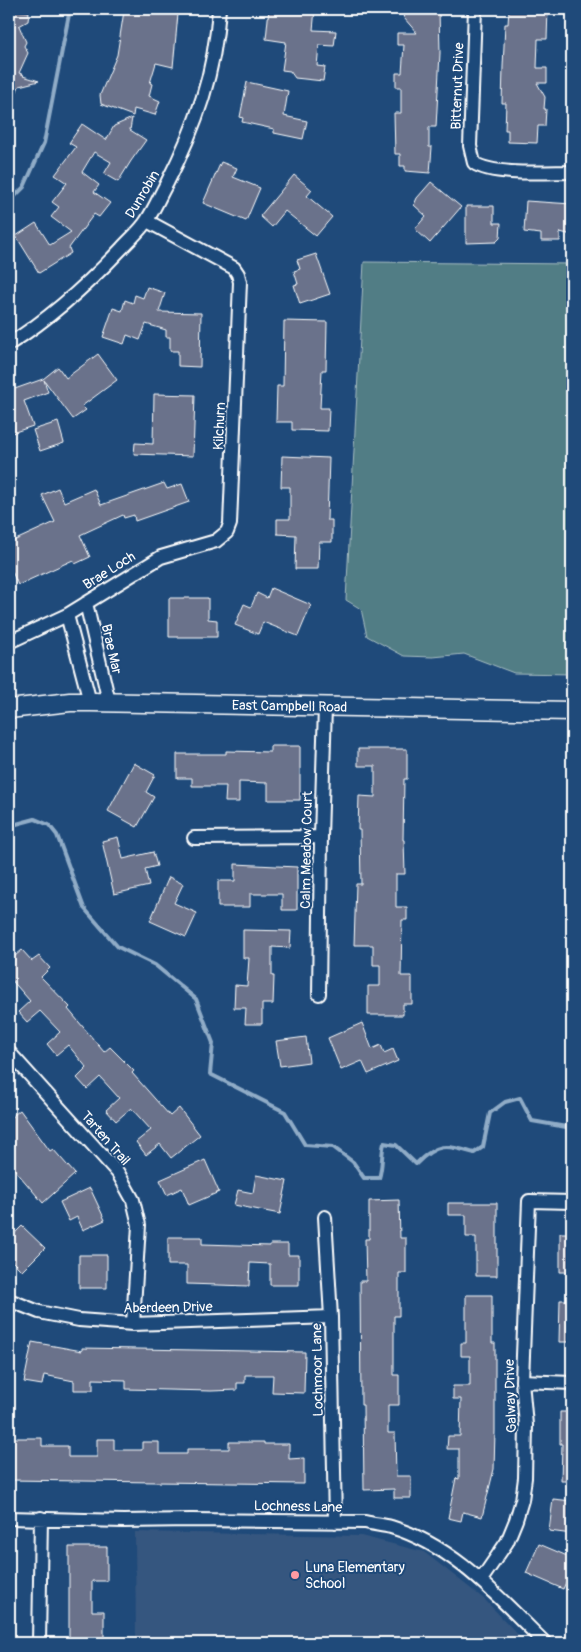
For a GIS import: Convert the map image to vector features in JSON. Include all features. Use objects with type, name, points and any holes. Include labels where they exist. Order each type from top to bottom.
[{"type":"main road","name":"East Campbell Road","points":[[9,709],[70,702],[109,702],[572,711]]},
{"type":"street","name":"Dunrobin","points":[[9,344],[76,294],[146,221],[178,162],[198,114],[211,68],[218,9]]},
{"type":"street","name":"Bitternut Drive","points":[[475,9],[470,146],[474,164],[481,168],[498,170],[572,172]]},
{"type":"street","name":"Kilchurn","points":[[146,221],[234,268],[238,274],[240,282],[239,321],[230,524],[227,532]]},
{"type":"street","name":"Brae Loch","points":[[9,642],[67,615],[161,556],[216,541],[227,532]]},
{"type":"street","name":"Brae Mar","points":[[86,603],[109,702]]},
{"type":"street","points":[[67,615],[90,702]]},
{"type":"street","name":"Calm Meadow Court","points":[[319,994],[321,837],[326,707]]},
{"type":"street","points":[[194,838],[321,837]]},
{"type":"street","name":"Tarten Trail","points":[[9,1052],[118,1173],[133,1200],[140,1225],[133,1324]]},
{"type":"street","name":"Galway Drive","points":[[481,1580],[507,1542],[522,1500],[525,1478],[526,1425],[522,1381],[529,1201],[572,1202]]},
{"type":"street","name":"Lochmoor Lane","points":[[325,1217],[331,1317],[334,1522]]},
{"type":"street","name":"Aberdeen Drive","points":[[9,1300],[39,1312],[79,1320],[133,1324],[331,1317]]},
{"type":"street","points":[[522,1381],[572,1383]]},
{"type":"street","name":"Lochness Lane","points":[[9,1518],[123,1521],[365,1522],[391,1527],[414,1536],[455,1559],[481,1580],[545,1643]]},
{"type":"street","points":[[39,1643],[41,1518]]},
{"type":"shaded area","name":"Luna Elementary School","points":[[135,1532],[361,1536],[424,1552],[484,1599],[526,1643],[136,1643]]},
{"type":"green space","points":[[364,262],[572,264],[572,674],[514,673],[464,654],[433,657],[404,656],[367,636],[361,609],[346,600]]},
{"type":"building","points":[[9,9],[20,9],[20,11],[29,12],[28,21],[19,26],[26,42],[24,46],[28,53],[19,73],[39,81],[19,86],[9,111]]},
{"type":"building","points":[[269,9],[315,9],[313,30],[336,31],[334,46],[319,45],[317,66],[325,67],[323,81],[295,78],[290,71],[282,70],[286,42],[266,39]]},
{"type":"building","points":[[401,9],[439,10],[440,53],[436,127],[429,127],[429,147],[432,147],[430,173],[405,171],[405,166],[400,166],[400,154],[395,154],[394,113],[401,113],[401,87],[396,87],[396,73],[402,73],[404,45],[397,45],[397,33],[417,33],[404,18]]},
{"type":"building","points":[[509,9],[548,9],[547,39],[538,39],[537,68],[547,68],[547,83],[537,83],[545,97],[544,109],[546,109],[545,126],[538,126],[537,143],[508,142],[508,130],[505,130],[506,103],[502,103],[503,67],[505,24],[508,24]]},
{"type":"building","points":[[124,11],[178,14],[173,67],[156,63],[150,83],[152,84],[149,96],[160,101],[155,115],[134,109],[133,116],[101,104],[100,95],[117,55]]},
{"type":"building","points":[[247,82],[288,91],[284,116],[307,121],[303,139],[274,133],[274,129],[242,122],[243,118],[240,117]]},
{"type":"building","points":[[132,118],[130,130],[146,140],[118,182],[104,174],[111,162],[94,152],[82,172],[99,185],[94,192],[110,203],[99,217],[94,214],[69,248],[71,253],[39,273],[16,236],[36,223],[50,245],[71,232],[51,217],[59,207],[52,202],[67,183],[55,175],[76,147],[69,143],[82,124],[106,140],[114,126]]},
{"type":"building","points":[[221,162],[237,168],[233,177],[260,188],[246,221],[203,203]]},
{"type":"building","points":[[294,175],[312,190],[307,196],[332,217],[316,236],[285,211],[272,227],[260,216]]},
{"type":"building","points":[[431,182],[461,207],[430,243],[415,229],[426,216],[414,205],[417,198]]},
{"type":"building","points":[[526,201],[572,204],[572,235],[560,232],[560,241],[541,241],[541,234],[524,232]]},
{"type":"building","points":[[466,206],[494,206],[494,223],[501,223],[500,238],[496,242],[466,243]]},
{"type":"building","points":[[316,254],[330,294],[300,304],[294,285],[298,284],[294,271],[300,269],[297,260]]},
{"type":"building","points":[[147,287],[165,293],[159,312],[201,313],[200,367],[178,366],[178,351],[170,351],[170,337],[166,337],[166,330],[146,324],[140,340],[127,335],[124,344],[103,337],[113,308],[122,311],[125,300],[133,303],[135,295],[143,298]]},
{"type":"building","points":[[284,321],[327,322],[326,370],[322,370],[320,408],[329,408],[328,431],[292,430],[292,422],[276,422],[277,386],[283,386]]},
{"type":"building","points":[[98,354],[117,380],[82,406],[86,410],[73,419],[44,380],[48,392],[24,401],[33,426],[9,434],[9,391],[43,379],[58,367],[66,378]]},
{"type":"building","points":[[154,394],[195,395],[193,456],[134,454],[135,443],[153,444]]},
{"type":"building","points":[[58,422],[64,443],[40,451],[33,430]]},
{"type":"building","points":[[282,456],[329,458],[327,520],[332,520],[332,542],[319,542],[318,569],[295,569],[296,535],[277,534],[277,519],[290,519],[290,487],[281,487]]},
{"type":"building","points":[[164,483],[167,489],[182,484],[189,502],[135,521],[134,515],[124,518],[123,515],[80,535],[90,557],[75,564],[73,560],[18,585],[9,565],[9,543],[55,522],[42,495],[58,488],[64,502],[94,489],[101,505]]},
{"type":"building","points":[[271,588],[311,605],[298,636],[263,622],[258,634],[235,625],[244,604],[251,607],[257,593],[267,598]]},
{"type":"building","points":[[169,598],[208,598],[208,619],[217,620],[217,637],[169,637]]},
{"type":"building","points":[[270,746],[300,746],[300,800],[268,800],[268,783],[239,782],[239,802],[225,802],[226,786],[192,786],[192,778],[177,778],[177,754],[226,754],[226,751],[270,752]]},
{"type":"building","points":[[358,749],[407,749],[407,779],[404,779],[403,840],[405,874],[396,874],[396,907],[407,907],[407,920],[402,920],[401,976],[412,976],[412,1004],[403,1004],[403,1015],[368,1015],[368,986],[380,986],[380,965],[373,965],[373,945],[354,945],[356,884],[361,884],[360,830],[358,830],[359,796],[375,797],[375,766],[358,766]]},
{"type":"building","points":[[134,763],[155,775],[146,792],[154,797],[137,827],[108,811]]},
{"type":"building","points":[[118,837],[123,859],[153,852],[157,866],[145,869],[149,886],[114,894],[102,841]]},
{"type":"building","points":[[235,864],[297,867],[297,910],[282,910],[282,894],[250,894],[250,907],[218,907],[218,881],[235,881]]},
{"type":"building","points":[[169,877],[183,884],[174,903],[197,913],[186,937],[150,921]]},
{"type":"building","points":[[243,930],[291,931],[290,948],[272,947],[273,1004],[262,1004],[262,1024],[245,1024],[246,1008],[234,1008],[235,985],[247,986],[249,958],[243,958]]},
{"type":"building","points":[[22,950],[32,961],[39,956],[50,968],[41,977],[70,1007],[68,1009],[104,1052],[110,1047],[134,1071],[132,1073],[170,1116],[179,1108],[200,1135],[171,1158],[160,1144],[146,1155],[136,1142],[151,1130],[131,1108],[116,1121],[106,1110],[119,1098],[100,1077],[87,1089],[77,1078],[87,1068],[68,1045],[56,1055],[47,1044],[60,1032],[40,1011],[27,1022],[18,1012],[30,1001],[9,977],[9,961]]},
{"type":"building","points":[[362,1023],[372,1049],[381,1045],[384,1053],[393,1049],[398,1061],[368,1074],[362,1061],[341,1070],[328,1038]]},
{"type":"building","points":[[306,1037],[309,1062],[280,1066],[276,1041]]},
{"type":"building","points":[[20,1110],[50,1151],[53,1149],[75,1174],[43,1203],[9,1163],[9,1119]]},
{"type":"building","points":[[205,1160],[219,1192],[189,1205],[182,1188],[167,1195],[160,1180]]},
{"type":"building","points":[[256,1175],[287,1181],[280,1214],[234,1205],[238,1190],[253,1193]]},
{"type":"building","points":[[90,1188],[105,1220],[83,1230],[77,1217],[69,1221],[60,1202]]},
{"type":"building","points":[[399,1200],[400,1238],[406,1238],[406,1273],[399,1273],[399,1316],[394,1316],[394,1375],[399,1375],[399,1405],[388,1405],[388,1433],[395,1433],[396,1476],[411,1476],[411,1498],[394,1498],[394,1489],[364,1490],[360,1281],[366,1281],[365,1239],[369,1239],[369,1201]]},
{"type":"building","points":[[448,1203],[497,1203],[497,1276],[476,1276],[476,1237],[466,1237],[466,1215],[448,1215]]},
{"type":"building","points":[[22,1226],[45,1248],[22,1271],[9,1258],[9,1239]]},
{"type":"building","points":[[560,1233],[572,1233],[572,1272],[560,1272]]},
{"type":"building","points":[[168,1237],[202,1237],[202,1244],[270,1246],[270,1244],[288,1244],[288,1255],[299,1255],[299,1285],[270,1285],[270,1264],[250,1263],[249,1286],[187,1284],[187,1265],[168,1265]]},
{"type":"building","points":[[79,1255],[107,1255],[107,1288],[79,1288]]},
{"type":"building","points":[[466,1295],[492,1295],[492,1343],[495,1343],[495,1431],[494,1469],[482,1517],[463,1512],[461,1521],[448,1518],[456,1478],[459,1479],[459,1449],[447,1449],[448,1436],[460,1436],[461,1399],[453,1399],[453,1386],[470,1386],[470,1356],[461,1356],[461,1343],[466,1343]]},
{"type":"building","points":[[560,1300],[572,1300],[572,1342],[559,1342]]},
{"type":"building","points":[[32,1342],[82,1351],[82,1348],[305,1352],[304,1393],[272,1392],[273,1375],[245,1375],[245,1383],[237,1383],[237,1390],[211,1391],[126,1389],[126,1380],[93,1379],[93,1390],[74,1390],[74,1381],[44,1375],[42,1385],[24,1382]]},
{"type":"building","points":[[560,1412],[572,1412],[572,1481],[561,1481],[562,1444],[560,1444]]},
{"type":"building","points":[[9,1438],[42,1438],[42,1446],[68,1446],[68,1457],[97,1457],[97,1439],[114,1439],[114,1450],[142,1450],[142,1442],[159,1442],[159,1454],[187,1454],[187,1449],[229,1449],[229,1442],[289,1444],[289,1459],[304,1458],[304,1484],[9,1480]]},
{"type":"building","points":[[553,1499],[572,1501],[572,1534],[549,1531]]},
{"type":"building","points":[[539,1544],[572,1558],[572,1569],[563,1589],[526,1573]]},
{"type":"building","points":[[69,1547],[107,1547],[107,1581],[92,1581],[92,1611],[104,1611],[104,1643],[69,1643]]},
{"type":"waterway","points":[[9,202],[24,187],[44,143],[70,9]]},
{"type":"waterway","points":[[9,826],[35,819],[49,825],[57,835],[84,908],[118,947],[155,965],[196,999],[213,1043],[210,1074],[285,1112],[305,1145],[333,1147],[353,1162],[364,1178],[379,1178],[384,1143],[396,1145],[416,1164],[430,1152],[443,1147],[474,1153],[483,1147],[490,1113],[505,1102],[520,1098],[532,1121],[572,1128]]},
{"type":"place","name":"Luna Elementary School","points":[[295,1575]]}]
